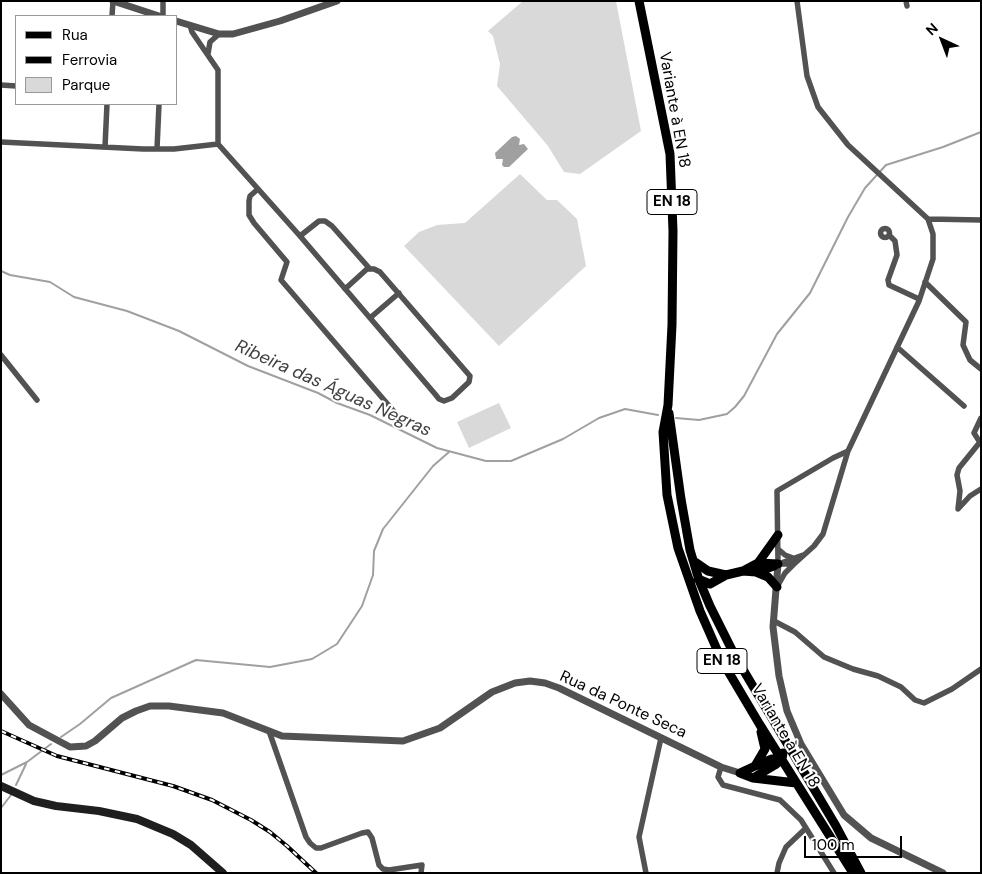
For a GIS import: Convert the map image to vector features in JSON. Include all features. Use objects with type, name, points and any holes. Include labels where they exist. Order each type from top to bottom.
[{"type":"main road","name":"Variante à EN 18","points":[[639,1],[670,154],[673,231],[672,326],[668,405],[663,432],[667,495],[678,548],[700,611],[722,661],[853,873]]},
{"type":"main road","name":"Variante à EN 18","points":[[668,405],[690,550],[699,580],[735,656],[836,826],[861,873]]},
{"type":"main road","points":[[757,567],[778,535]]},
{"type":"main road","points":[[695,562],[708,571],[726,575]]},
{"type":"main road","points":[[685,570],[699,580],[710,584],[726,575],[778,564]]},
{"type":"main road","points":[[757,567],[777,587]]},
{"type":"main road","points":[[692,590],[708,571]]},
{"type":"main road","points":[[708,600],[715,582]]},
{"type":"main road","points":[[755,766],[766,749],[760,725]]},
{"type":"main road","points":[[753,778],[782,759],[784,752],[783,739]]},
{"type":"main road","points":[[740,773],[772,759],[782,759],[792,763],[804,773]]},
{"type":"main road","points":[[740,773],[753,778],[796,783]]},
{"type":"main road","points":[[1,786],[34,801],[138,819],[173,834],[191,845],[223,873]]},
{"type":"street","points":[[112,15],[113,1],[158,15]]},
{"type":"street","points":[[161,15],[163,1]]},
{"type":"street","points":[[178,22],[219,34],[233,34],[337,1]]},
{"type":"street","points":[[778,564],[794,561],[805,555],[822,534],[848,451],[919,299],[933,259],[933,234],[928,219],[848,145],[818,107],[807,76],[797,1]]},
{"type":"street","points":[[190,25],[192,32],[218,70],[218,144],[300,236],[345,289],[439,399],[444,401],[452,398],[469,382],[470,376],[380,272],[374,268],[367,269],[345,289]]},
{"type":"street","points":[[208,54],[210,42],[219,34]]},
{"type":"street","points":[[1,85],[15,86]]},
{"type":"street","points":[[105,147],[108,105]]},
{"type":"street","points":[[157,150],[159,105]]},
{"type":"street","points":[[1,142],[157,150],[174,150],[218,144]]},
{"type":"street","points":[[258,189],[250,196],[249,214],[254,223],[287,262],[281,280],[403,422]]},
{"type":"street","points":[[928,219],[981,220]]},
{"type":"street","points":[[300,236],[319,221],[325,221],[370,269]]},
{"type":"street","points":[[889,235],[895,241],[897,255],[888,280],[889,285],[919,299]]},
{"type":"street","points":[[925,282],[966,322],[963,345],[970,360],[981,369]]},
{"type":"street","points":[[370,318],[398,293]]},
{"type":"street","points":[[897,348],[964,406]]},
{"type":"street","points":[[1,355],[37,400]]},
{"type":"street","points":[[981,418],[974,433],[980,443],[959,468],[957,475],[960,491],[958,508],[970,496],[981,489]]},
{"type":"street","points":[[848,451],[777,491],[778,564],[774,621],[779,676],[787,711],[801,744],[844,815],[871,838],[943,873]]},
{"type":"street","points":[[778,549],[794,561]]},
{"type":"street","points":[[777,587],[794,561]]},
{"type":"street","points":[[774,621],[795,632],[824,657],[852,669],[886,680],[901,687],[915,700],[924,703],[981,669]]},
{"type":"street","name":"Rua da Ponte Seca","points":[[1,694],[30,725],[70,747],[86,746],[122,718],[136,710],[150,706],[169,706],[223,713],[282,736],[403,741],[440,728],[492,692],[515,683],[530,681],[545,683],[559,688],[721,767],[740,773]]},
{"type":"street","points":[[269,731],[306,837],[310,843],[316,848],[322,848],[362,832],[368,832],[372,838],[379,865],[383,869],[389,870],[422,865],[421,873]]},
{"type":"street","points":[[646,873],[639,837],[661,738]]},
{"type":"street","points":[[721,767],[718,777],[723,785],[780,800],[801,820],[834,873]]},
{"type":"street","points":[[776,872],[786,847],[806,828]]},
{"type":"green space","points":[[523,1],[616,1],[641,131],[580,174],[564,172],[548,146],[497,86],[500,64],[493,36],[488,31]]},
{"type":"green space","points":[[520,174],[547,200],[557,200],[577,219],[586,266],[499,346],[404,246],[419,232],[437,225],[465,223]]},
{"type":"green space","points":[[499,403],[511,428],[469,448],[457,422]]},
{"type":"shaded area","points":[[516,136],[520,139],[519,145],[524,144],[528,149],[509,167],[504,167],[502,165],[503,159],[496,159],[495,153],[512,137]]},
{"type":"waterway","name":"Ribeira das Águas Negras","points":[[676,418],[699,420],[727,414],[735,407],[744,396],[777,334],[810,293],[848,217],[865,188],[886,165],[943,147],[981,132]]},
{"type":"waterway","name":"Ribeira das Águas Negras","points":[[1,271],[10,275],[50,282],[74,297],[127,311],[179,331],[248,366],[370,415],[437,448],[486,461],[511,461],[563,439],[599,418],[625,409],[658,415]]},
{"type":"waterway","points":[[61,737],[111,698],[196,660],[270,667],[312,659],[337,644],[362,606],[373,575],[374,551],[383,529],[433,466],[449,452]]},
{"type":"waterway","points":[[1,775],[27,762],[51,744]]},
{"type":"waterway","points":[[16,785],[26,764]]},
{"type":"waterway","points":[[1,808],[11,795]]},
{"type":"railway","points":[[1,731],[57,756],[173,786],[212,800],[270,832],[316,873]]}]
